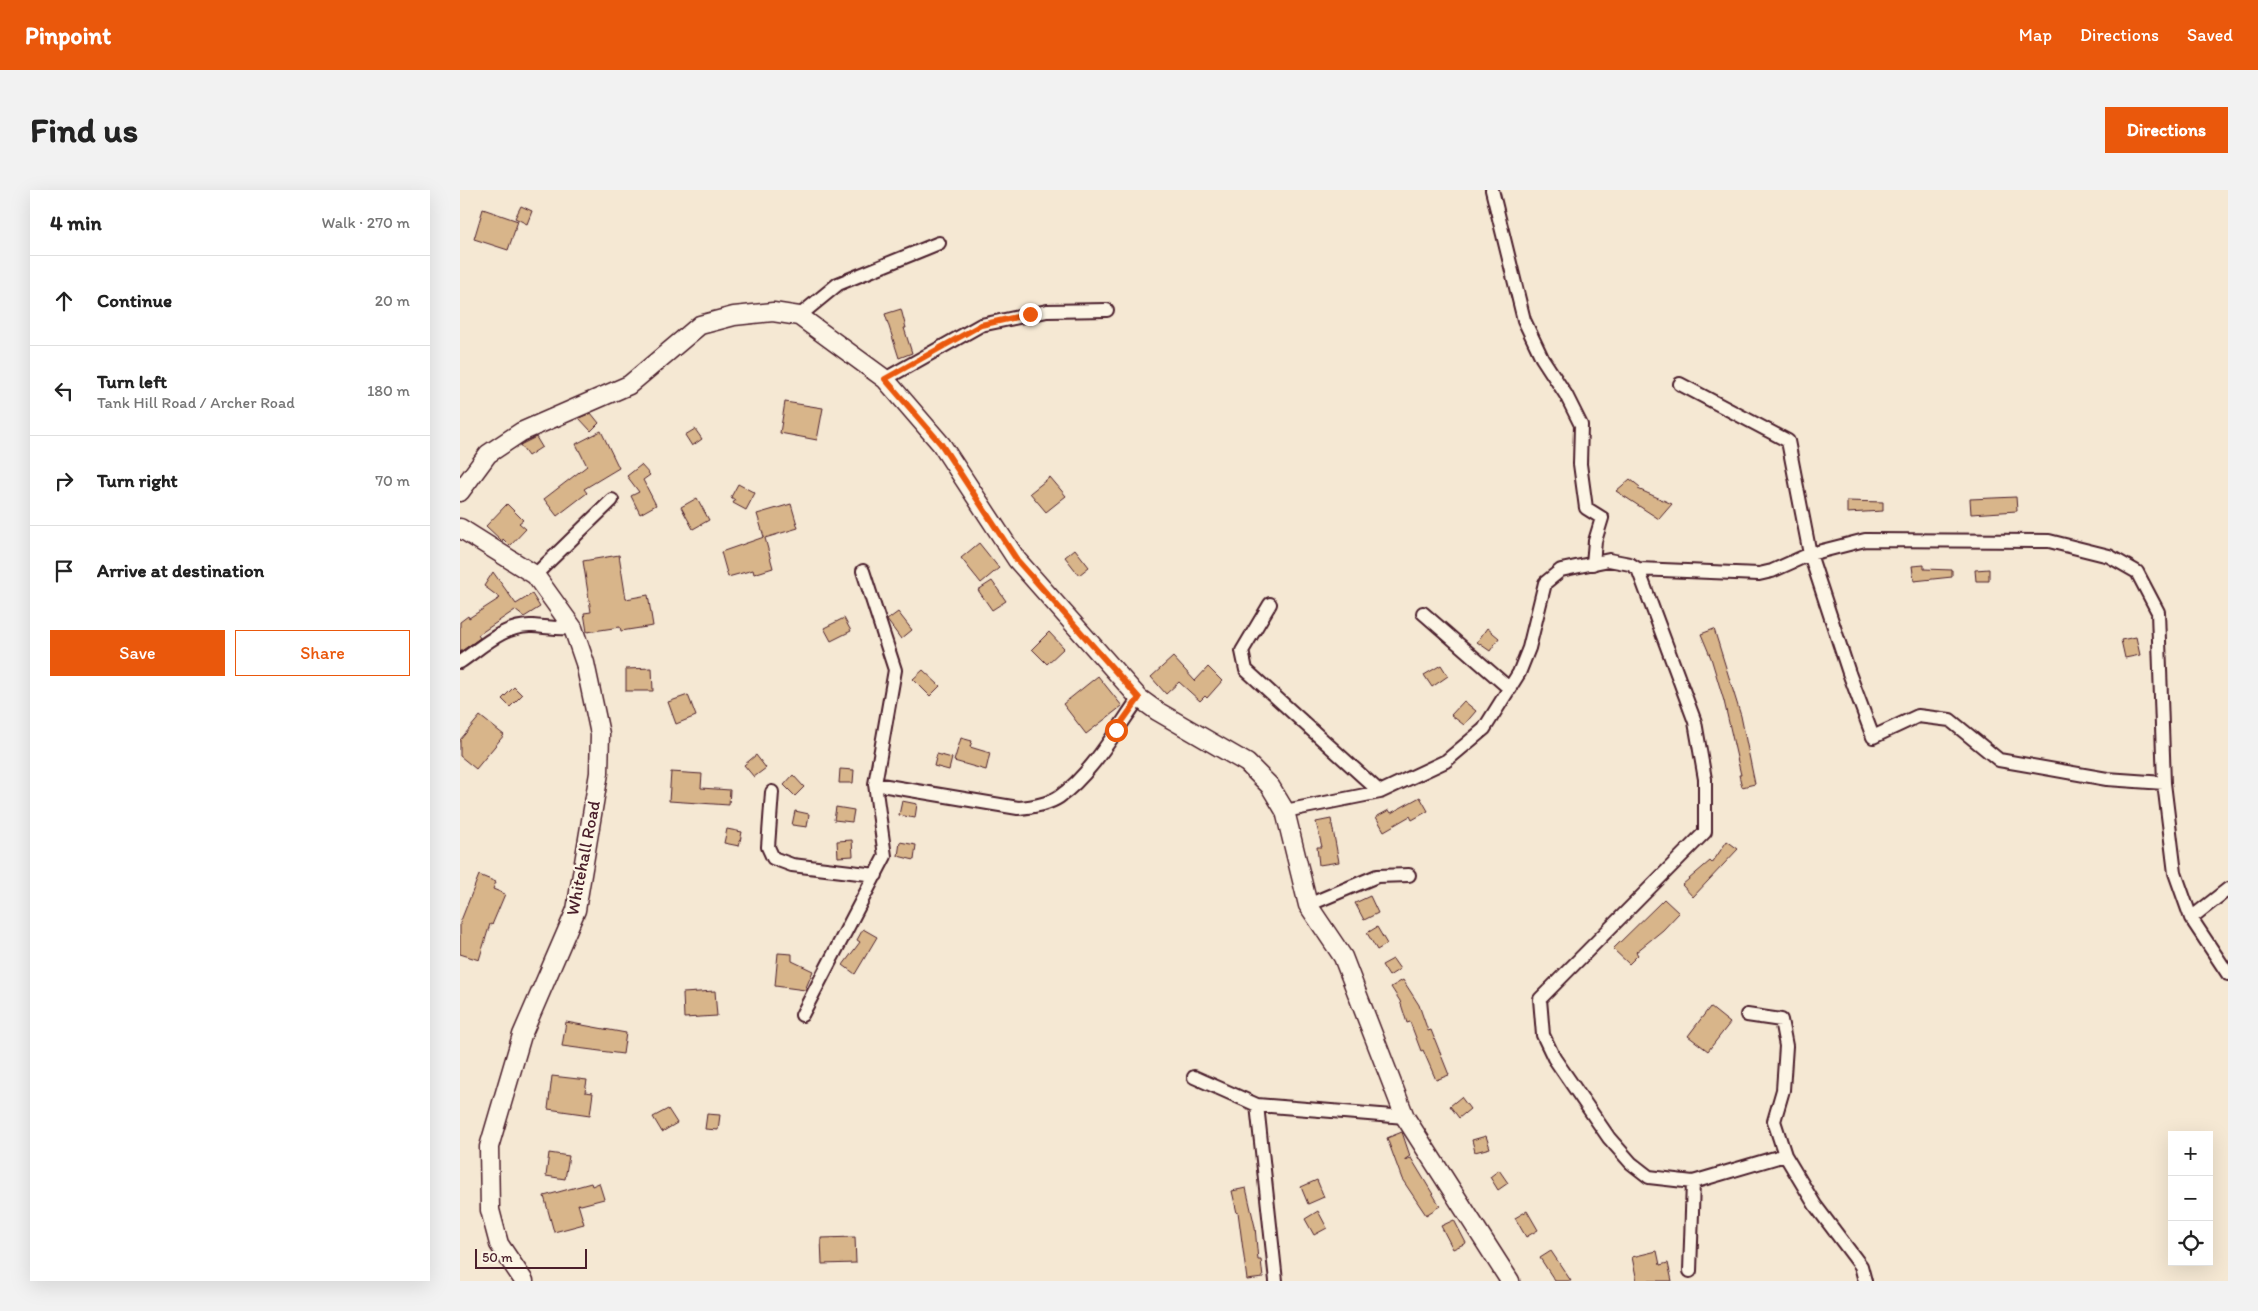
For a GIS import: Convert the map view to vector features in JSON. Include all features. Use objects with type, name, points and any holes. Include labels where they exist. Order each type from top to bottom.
[{"type":"street","points":[[1492,190],[1524,320],[1542,358],[1566,395],[1581,425],[1580,464],[1586,508],[1602,518],[1595,541],[1593,564]]},
{"type":"street","points":[[799,316],[838,284],[939,243]]},
{"type":"street","points":[[885,379],[981,325],[1047,310],[1107,310]]},
{"type":"street","points":[[460,492],[488,454],[521,432],[629,385],[700,325],[734,316],[773,312],[799,316],[885,379],[941,444],[1017,560],[1139,698],[1157,711],[1247,763],[1270,786],[1285,811],[1308,905],[1343,958],[1405,1117],[1510,1281]]},
{"type":"street","points":[[1680,384],[1788,441],[1810,554],[1849,673],[1873,738],[1918,716],[1950,720],[1999,760],[2107,779],[2164,783]]},
{"type":"street","points":[[534,575],[612,500]]},
{"type":"street","name":"Whitehall Road","points":[[461,530],[534,575],[573,628],[584,663],[600,734],[599,773],[576,910],[522,1035],[489,1147],[490,1210],[499,1244],[524,1281]]},
{"type":"street","points":[[1285,811],[1380,792],[1446,761],[1484,729],[1519,673],[1529,648],[1545,583],[1561,570],[1609,560],[1630,564],[1638,569],[1759,574],[1772,571],[1810,554],[1865,540],[2049,541],[2109,556],[2137,572],[2158,612],[2164,783],[2175,873],[2192,918],[2228,974]]},
{"type":"street","points":[[1638,569],[1695,722],[1705,779],[1705,832],[1540,999],[1543,1035],[1554,1058],[1603,1130],[1631,1163],[1649,1177],[1693,1182],[1785,1155]]},
{"type":"street","points":[[802,1015],[885,856],[875,784],[895,670],[863,571]]},
{"type":"street","points":[[1270,604],[1242,651],[1246,670],[1380,792]]},
{"type":"street","points":[[1423,613],[1510,689]]},
{"type":"street","points":[[460,662],[504,631],[532,626],[551,629],[573,628]]},
{"type":"street","points":[[875,784],[1018,808],[1036,806],[1058,798],[1082,776],[1139,698]]},
{"type":"street","points":[[772,792],[768,847],[773,858],[792,866],[876,875]]},
{"type":"street","points":[[1308,905],[1378,876],[1408,875]]},
{"type":"street","points":[[2192,918],[2228,889]]},
{"type":"street","points":[[1747,1015],[1781,1020],[1786,1046],[1783,1090],[1774,1121],[1785,1155],[1815,1205],[1861,1266],[1865,1281]]},
{"type":"street","points":[[1194,1077],[1257,1105],[1405,1117]]},
{"type":"street","points":[[1257,1105],[1276,1281]]},
{"type":"street","points":[[1690,1271],[1693,1182]]},
{"type":"building","points":[[521,206],[532,211],[527,224],[515,218]]},
{"type":"building","points":[[483,209],[518,221],[508,250],[474,239]]},
{"type":"building","points":[[901,309],[906,328],[904,328],[912,353],[899,358],[885,314]]},
{"type":"building","points":[[785,402],[823,408],[817,440],[780,433]]},
{"type":"building","points":[[591,413],[599,423],[591,431],[579,418]]},
{"type":"building","points":[[695,429],[702,439],[692,446],[685,435]]},
{"type":"building","points":[[601,431],[619,468],[584,489],[587,493],[557,516],[544,499],[587,466],[576,444]]},
{"type":"building","points":[[536,437],[542,447],[528,456],[520,445]]},
{"type":"building","points":[[641,465],[650,475],[643,480],[656,505],[640,514],[631,496],[639,492],[627,476]]},
{"type":"building","points":[[1050,477],[1066,496],[1046,512],[1030,493]]},
{"type":"building","points":[[1630,479],[1640,487],[1638,489],[1672,504],[1659,519],[1616,491]]},
{"type":"building","points":[[738,484],[755,493],[746,510],[733,503],[735,500],[731,497]]},
{"type":"building","points":[[2016,497],[2017,511],[1971,514],[1970,499]]},
{"type":"building","points":[[697,498],[709,520],[693,529],[681,507]]},
{"type":"building","points":[[1847,501],[1883,502],[1883,511],[1847,513]]},
{"type":"building","points":[[507,504],[523,520],[519,523],[526,529],[510,546],[486,526]]},
{"type":"building","points":[[791,504],[798,528],[765,538],[773,568],[754,574],[753,570],[728,577],[721,552],[764,537],[757,514]]},
{"type":"building","points":[[979,543],[999,568],[981,583],[961,558]]},
{"type":"building","points":[[1075,549],[1089,567],[1079,575],[1065,557]]},
{"type":"building","points":[[619,555],[626,599],[648,595],[653,626],[621,631],[620,627],[587,632],[584,613],[591,612],[583,561]]},
{"type":"building","points":[[1924,565],[1924,569],[1952,570],[1952,577],[1914,581],[1912,566]]},
{"type":"building","points":[[1989,569],[1989,581],[1976,581],[1975,570]]},
{"type":"building","points":[[493,572],[516,604],[532,594],[540,607],[524,617],[515,610],[478,635],[480,638],[460,652],[460,622],[500,598],[484,586]]},
{"type":"building","points":[[992,581],[1006,601],[992,610],[978,590]]},
{"type":"building","points":[[898,612],[912,630],[901,639],[887,620]]},
{"type":"building","points":[[844,618],[851,631],[831,641],[824,628]]},
{"type":"building","points":[[1487,628],[1499,638],[1490,651],[1477,642]]},
{"type":"building","points":[[1714,629],[1741,716],[1755,784],[1742,787],[1724,701],[1711,658],[1701,634]]},
{"type":"building","points":[[1049,632],[1064,648],[1047,664],[1032,649]]},
{"type":"building","points":[[2136,637],[2140,655],[2125,658],[2121,640]]},
{"type":"building","points":[[1173,657],[1195,681],[1208,667],[1222,681],[1207,698],[1205,696],[1200,701],[1179,682],[1166,694],[1151,677]]},
{"type":"building","points":[[1441,665],[1448,676],[1432,687],[1424,675]]},
{"type":"building","points":[[652,668],[653,691],[626,691],[626,669]]},
{"type":"building","points":[[923,670],[940,686],[930,696],[913,679]]},
{"type":"building","points":[[1098,676],[1122,706],[1086,734],[1063,704]]},
{"type":"building","points":[[514,687],[522,695],[510,707],[502,699]]},
{"type":"building","points":[[688,695],[696,716],[676,724],[668,702]]},
{"type":"building","points":[[1464,701],[1476,711],[1464,725],[1451,715]]},
{"type":"building","points":[[480,716],[504,735],[476,769],[460,756],[460,740]]},
{"type":"building","points":[[961,738],[972,741],[970,747],[990,753],[986,770],[954,761]]},
{"type":"building","points":[[937,754],[952,758],[949,770],[934,766]]},
{"type":"building","points":[[756,755],[766,768],[754,777],[744,765]]},
{"type":"building","points":[[840,769],[854,770],[853,783],[839,783]]},
{"type":"building","points":[[671,772],[702,774],[701,788],[730,790],[729,805],[669,801]]},
{"type":"building","points":[[793,775],[804,787],[795,796],[784,785]]},
{"type":"building","points":[[1420,797],[1428,811],[1412,820],[1410,816],[1384,831],[1376,817],[1389,810],[1391,813]]},
{"type":"building","points":[[902,801],[917,804],[915,818],[899,815]]},
{"type":"building","points":[[836,807],[854,810],[852,822],[834,820]]},
{"type":"building","points":[[795,811],[809,814],[807,827],[792,825]]},
{"type":"building","points":[[1331,819],[1339,862],[1319,865],[1317,847],[1322,847],[1316,822]]},
{"type":"building","points":[[727,829],[742,832],[739,846],[724,843]]},
{"type":"building","points":[[852,840],[853,856],[838,857],[837,841]]},
{"type":"building","points":[[1727,841],[1738,849],[1693,897],[1682,885],[1710,861],[1712,863]]},
{"type":"building","points":[[900,842],[916,845],[914,860],[898,856]]},
{"type":"building","points":[[479,875],[496,882],[493,889],[505,894],[492,925],[490,924],[479,960],[460,954],[460,923]]},
{"type":"building","points":[[1370,896],[1378,913],[1364,920],[1355,903]]},
{"type":"building","points":[[1664,899],[1679,913],[1663,930],[1636,952],[1638,955],[1629,964],[1613,949]]},
{"type":"building","points":[[1377,927],[1387,944],[1377,950],[1367,933]]},
{"type":"building","points":[[863,929],[877,937],[855,974],[843,965],[860,942],[857,940]]},
{"type":"building","points":[[778,953],[792,954],[792,961],[813,971],[805,990],[775,986]]},
{"type":"building","points":[[1393,959],[1400,969],[1389,976],[1382,965]]},
{"type":"building","points":[[1403,980],[1419,1005],[1428,1031],[1431,1030],[1449,1075],[1436,1080],[1423,1050],[1421,1051],[1410,1022],[1407,1023],[1400,1001],[1391,987]]},
{"type":"building","points":[[715,991],[717,1016],[684,1018],[683,993]]},
{"type":"building","points":[[1710,1007],[1730,1023],[1708,1051],[1688,1036]]},
{"type":"building","points":[[566,1022],[626,1033],[623,1054],[562,1046]]},
{"type":"building","points":[[552,1076],[587,1080],[585,1092],[593,1093],[590,1115],[548,1109]]},
{"type":"building","points":[[1461,1097],[1470,1109],[1459,1118],[1450,1106]]},
{"type":"building","points":[[668,1109],[677,1123],[662,1132],[653,1117]]},
{"type":"building","points":[[707,1114],[720,1115],[718,1130],[705,1129]]},
{"type":"building","points":[[1402,1132],[1410,1156],[1404,1160],[1411,1158],[1440,1206],[1426,1215],[1402,1179],[1387,1138]]},
{"type":"building","points":[[1486,1136],[1490,1148],[1475,1152],[1472,1140]]},
{"type":"building","points":[[549,1153],[569,1156],[565,1179],[546,1176]]},
{"type":"building","points":[[1499,1170],[1508,1183],[1498,1190],[1490,1177]]},
{"type":"building","points":[[1317,1180],[1324,1197],[1308,1204],[1301,1187]]},
{"type":"building","points":[[591,1183],[592,1186],[599,1183],[604,1199],[581,1205],[578,1204],[584,1224],[554,1232],[544,1196]]},
{"type":"building","points":[[1246,1188],[1255,1227],[1258,1260],[1261,1260],[1263,1278],[1247,1280],[1238,1212],[1232,1191]]},
{"type":"building","points":[[1318,1211],[1327,1228],[1314,1235],[1305,1219]]},
{"type":"building","points":[[1527,1211],[1538,1230],[1526,1237],[1515,1218]]},
{"type":"building","points":[[1454,1220],[1466,1243],[1453,1249],[1441,1226]]},
{"type":"building","points":[[855,1237],[856,1263],[822,1264],[821,1238]]},
{"type":"building","points":[[1551,1251],[1571,1281],[1555,1281],[1540,1258]]},
{"type":"building","points":[[1657,1251],[1660,1265],[1668,1263],[1672,1281],[1637,1281],[1632,1257]]},
{"type":"route","points":[[1030,314],[981,325],[885,379],[941,444],[1017,560],[1139,698],[1116,730]]}]
